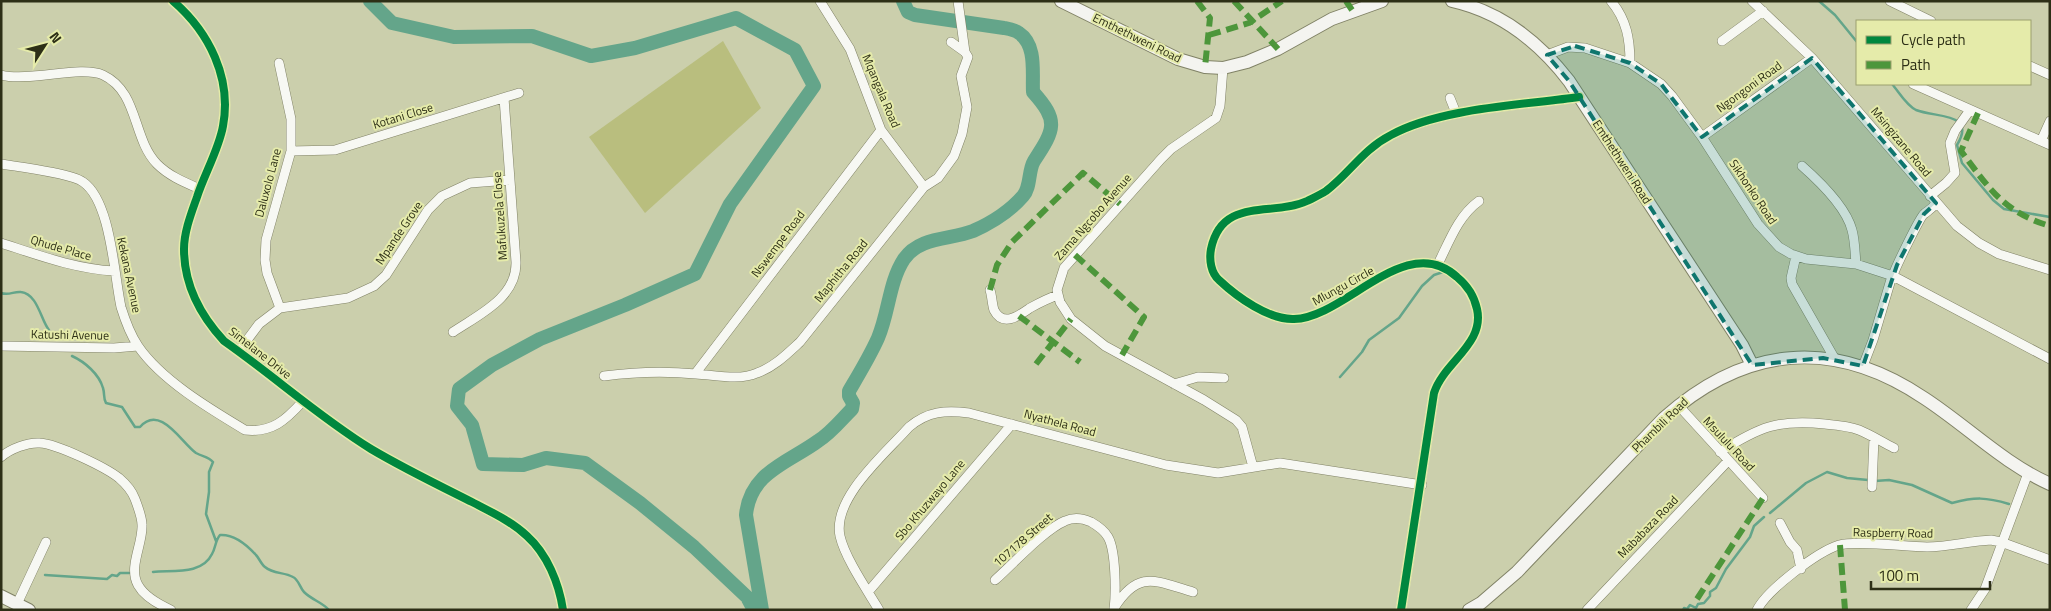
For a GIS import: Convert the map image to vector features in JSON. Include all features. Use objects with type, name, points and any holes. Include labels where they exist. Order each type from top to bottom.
[{"type":"street","name":"Simelane Drive","points":[[173,1],[198,28],[215,56],[224,80],[226,104],[223,128],[188,224],[184,248],[187,275],[194,300],[209,325],[224,341],[341,430],[374,450],[503,519],[527,536],[542,553],[561,597],[563,610]]},
{"type":"street","name":"Mqangala Road","points":[[820,1],[850,49],[881,130],[924,187]]},
{"type":"street","points":[[958,1],[965,52]]},
{"type":"street","name":"Emthethweni Road","points":[[1061,1],[1178,59],[1205,67],[1223,68],[1247,62],[1278,49],[1332,19],[1382,1]]},
{"type":"street","name":"Emthethweni Road","points":[[1452,1],[1485,10],[1506,21],[1532,40],[1570,81],[1742,345],[1752,365]]},
{"type":"street","points":[[1611,1],[1623,19],[1628,35],[1630,63]]},
{"type":"street","name":"Msingizane Road","points":[[1752,1],[1812,58],[1957,226],[2000,254],[2050,270]]},
{"type":"street","points":[[1890,1],[1928,20]]},
{"type":"street","points":[[1722,41],[1763,11]]},
{"type":"street","points":[[951,42],[965,52]]},
{"type":"street","name":"Sikhonko Road","points":[[1547,55],[1575,46],[1630,63],[1661,84],[1702,137],[1758,224],[1779,247],[1806,259],[1856,264],[1893,276],[2050,359]]},
{"type":"street","name":"Maphitha Road","points":[[604,376],[624,373],[695,374],[734,377],[756,374],[781,360],[817,322],[924,187],[938,178],[954,156],[962,134],[967,107],[961,76],[968,57],[965,52]]},
{"type":"street","name":"Ngongoni Road","points":[[1702,137],[1812,58]]},
{"type":"street","name":"Daluxolo Lane","points":[[279,62],[291,119],[291,151],[266,240],[265,260],[267,273],[280,308]]},
{"type":"street","points":[[2031,66],[2050,75]]},
{"type":"street","name":"Zama Ngcobo Avenue","points":[[1058,295],[1059,282],[1064,268],[1114,211],[1171,149],[1216,118],[1220,106],[1223,68]]},
{"type":"street","points":[[1,75],[12,78],[88,72],[102,74],[115,82],[127,98],[146,148],[156,164],[172,176],[200,189]]},
{"type":"street","points":[[1915,85],[1968,112],[2046,143],[2050,120]]},
{"type":"street","name":"Kotani Close","points":[[291,151],[335,150],[519,93]]},
{"type":"street","name":"Mlungu Circle","points":[[1438,264],[1420,262],[1407,265],[1365,285],[1319,313],[1306,318],[1292,319],[1275,317],[1255,307],[1218,280],[1213,272],[1210,256],[1213,242],[1220,229],[1229,219],[1241,213],[1304,202],[1326,191],[1363,154],[1392,134],[1456,114],[1579,97]]},
{"type":"street","name":"Mafukuzela Close","points":[[453,332],[502,298],[514,275],[516,262],[504,98]]},
{"type":"street","points":[[1450,98],[1456,114]]},
{"type":"street","points":[[1863,366],[1896,265],[1923,216],[1931,210],[1933,200],[1955,173],[1950,142],[1968,112]]},
{"type":"street","name":"Nswempe Road","points":[[695,374],[881,130]]},
{"type":"street","name":"Kekana Avenue","points":[[1,164],[70,177],[83,182],[102,206],[122,309],[128,328],[138,346],[159,370],[183,389],[245,430],[256,431],[279,425],[303,401]]},
{"type":"street","points":[[1802,166],[1821,184],[1849,220],[1856,264]]},
{"type":"street","name":"Mpande Grove","points":[[280,308],[348,298],[374,286],[386,275],[428,210],[442,196],[470,183],[510,180]]},
{"type":"street","points":[[1401,610],[1422,485],[1434,393],[1438,382],[1471,342],[1479,324],[1476,302],[1470,289],[1450,271],[1438,264],[1458,223],[1470,208],[1479,201]]},
{"type":"street","name":"Qhude Place","points":[[1,242],[75,266],[94,270],[114,271]]},
{"type":"street","points":[[1796,256],[1791,278],[1792,284],[1836,361]]},
{"type":"street","points":[[990,290],[994,310],[999,316],[1006,319],[1019,316],[1030,308],[1058,295],[1060,302],[1071,319],[1105,346],[1227,413],[1236,420],[1242,427],[1253,467]]},
{"type":"street","points":[[239,351],[260,324],[280,308]]},
{"type":"street","name":"Katushi Avenue","points":[[1,346],[114,348],[138,346]]},
{"type":"street","name":"Phambili Road","points":[[1469,610],[1482,606],[1517,572],[1678,405],[1716,379],[1752,365],[1800,358],[1836,361],[1863,366],[1897,381],[1925,398],[2002,456],[2050,484]]},
{"type":"street","points":[[1174,384],[1198,377],[1224,378]]},
{"type":"street","name":"Msululu Road","points":[[1678,405],[1728,462],[1763,498]]},
{"type":"street","name":"Nyathela Road","points":[[879,610],[843,546],[840,534],[840,519],[844,503],[858,483],[909,426],[938,411],[952,411],[1012,424],[1166,465],[1218,473],[1280,463],[1422,485]]},
{"type":"street","points":[[1720,452],[1767,426],[1791,422],[1839,425],[1859,430],[1894,448]]},
{"type":"street","name":"Sbo Khuzwayo Lane","points":[[868,592],[1012,424]]},
{"type":"street","points":[[1872,487],[1874,438]]},
{"type":"street","points":[[1,457],[19,446],[37,442],[50,444],[66,450],[118,477],[135,498],[142,526],[134,576],[138,586],[149,596],[171,610]]},
{"type":"street","name":"Mababaza Road","points":[[1587,610],[1728,462]]},
{"type":"street","points":[[1971,610],[1985,589],[2028,472]]},
{"type":"street","name":"107178 Street","points":[[994,580],[1051,529],[1065,520],[1076,518],[1086,520],[1099,527],[1108,538],[1112,548],[1114,609]]},
{"type":"street","points":[[1780,523],[1790,542],[1797,550],[1801,568]]},
{"type":"street","name":"Raspberry Road","points":[[1757,610],[1762,600],[1801,568],[1828,550],[1846,544],[1927,547],[1982,541],[2001,542],[2050,560]]},
{"type":"street","points":[[17,604],[46,542]]},
{"type":"street","points":[[1114,609],[1124,593],[1132,586],[1143,581],[1152,580],[1193,592]]},
{"type":"street","points":[[1,596],[29,610]]},
{"type":"highlighted area","points":[[1575,46],[1630,63],[1661,84],[1702,137],[1812,58],[1936,203],[1924,214],[1897,265],[1863,366],[1823,358],[1752,365],[1569,81],[1547,55]]},
{"type":"green space","points":[[723,41],[761,108],[645,213],[589,137]]},
{"type":"waterway","points":[[370,1],[392,23],[454,37],[532,36],[591,56],[635,48],[736,18],[795,50],[814,86],[730,204],[695,274],[625,305],[540,339],[492,365],[459,389],[457,406],[472,425],[483,464],[523,465],[546,458],[585,463],[640,503],[694,547],[747,597],[754,610]]},
{"type":"waterway","points":[[762,610],[746,515],[749,500],[755,488],[772,470],[827,434],[852,409],[853,403],[849,396],[849,391],[878,338],[895,277],[904,259],[918,246],[973,231],[1012,207],[1026,192],[1032,165],[1050,133],[1050,118],[1033,92],[1031,52],[1025,38],[1014,30],[915,15],[908,12],[903,1]]},
{"type":"waterway","points":[[1819,1],[1835,15],[1856,41]]},
{"type":"waterway","points":[[1893,85],[1912,108],[1952,118],[1958,122],[1962,127],[1962,134],[1957,145],[1962,163],[1993,200],[2004,209],[2050,217]]},
{"type":"waterway","points":[[1340,377],[1362,352],[1369,340],[1399,318],[1422,286],[1434,275],[1443,272]]},
{"type":"waterway","points":[[1,293],[21,292],[27,294],[35,303],[49,330]]},
{"type":"waterway","points":[[72,356],[95,373],[103,388],[106,403],[122,407],[135,427],[140,427],[148,421],[163,422],[196,453],[213,462],[209,472],[206,514],[216,541]]},
{"type":"waterway","points":[[1770,513],[1806,483],[1827,472],[1847,478],[1868,480]]},
{"type":"waterway","points":[[1875,481],[1889,480],[1912,485],[1952,503],[1980,499],[2009,504]]},
{"type":"waterway","points":[[1683,610],[1684,608],[1687,609],[1690,605],[1696,608],[1698,604],[1704,603],[1750,537],[1754,526],[1764,517]]},
{"type":"waterway","points":[[153,572],[186,570],[201,565],[212,554],[220,535],[230,536],[244,544],[268,569],[295,578],[304,592],[329,610]]},
{"type":"waterway","points":[[45,575],[107,579],[112,575],[117,576],[120,573],[129,573]]},
{"type":"marked path","points":[[1197,1],[1210,18],[1205,67]]},
{"type":"marked path","points":[[1234,1],[1278,49]]},
{"type":"marked path","points":[[1209,35],[1249,23],[1282,1]]},
{"type":"marked path","points":[[1346,1],[1352,10]]},
{"type":"marked path","points":[[1978,113],[1961,151],[1998,197],[2020,214],[2050,226]]},
{"type":"marked path","points":[[990,290],[997,265],[1012,242],[1083,173],[1120,204]]},
{"type":"marked path","points":[[1075,255],[1144,317],[1122,355]]},
{"type":"marked path","points":[[1019,316],[1080,362]]},
{"type":"marked path","points":[[1036,364],[1071,319]]},
{"type":"marked path","points":[[1697,599],[1763,498]]},
{"type":"marked path","points":[[1840,545],[1845,610]]},
{"type":"cycle path","points":[[173,1],[186,13],[207,42],[221,74],[224,91],[225,108],[221,135],[192,210],[184,243],[185,262],[190,287],[208,321],[224,341],[352,437],[396,463],[501,517],[521,531],[534,543],[546,560],[555,579],[563,610]]},
{"type":"cycle path","points":[[1401,610],[1434,393],[1439,382],[1470,343],[1475,333],[1478,321],[1477,309],[1472,295],[1457,277],[1437,265],[1417,264],[1396,269],[1314,315],[1294,319],[1284,318],[1264,312],[1219,280],[1211,266],[1211,249],[1217,232],[1226,221],[1250,211],[1294,205],[1319,195],[1326,191],[1381,141],[1411,126],[1457,113],[1579,97]]}]
